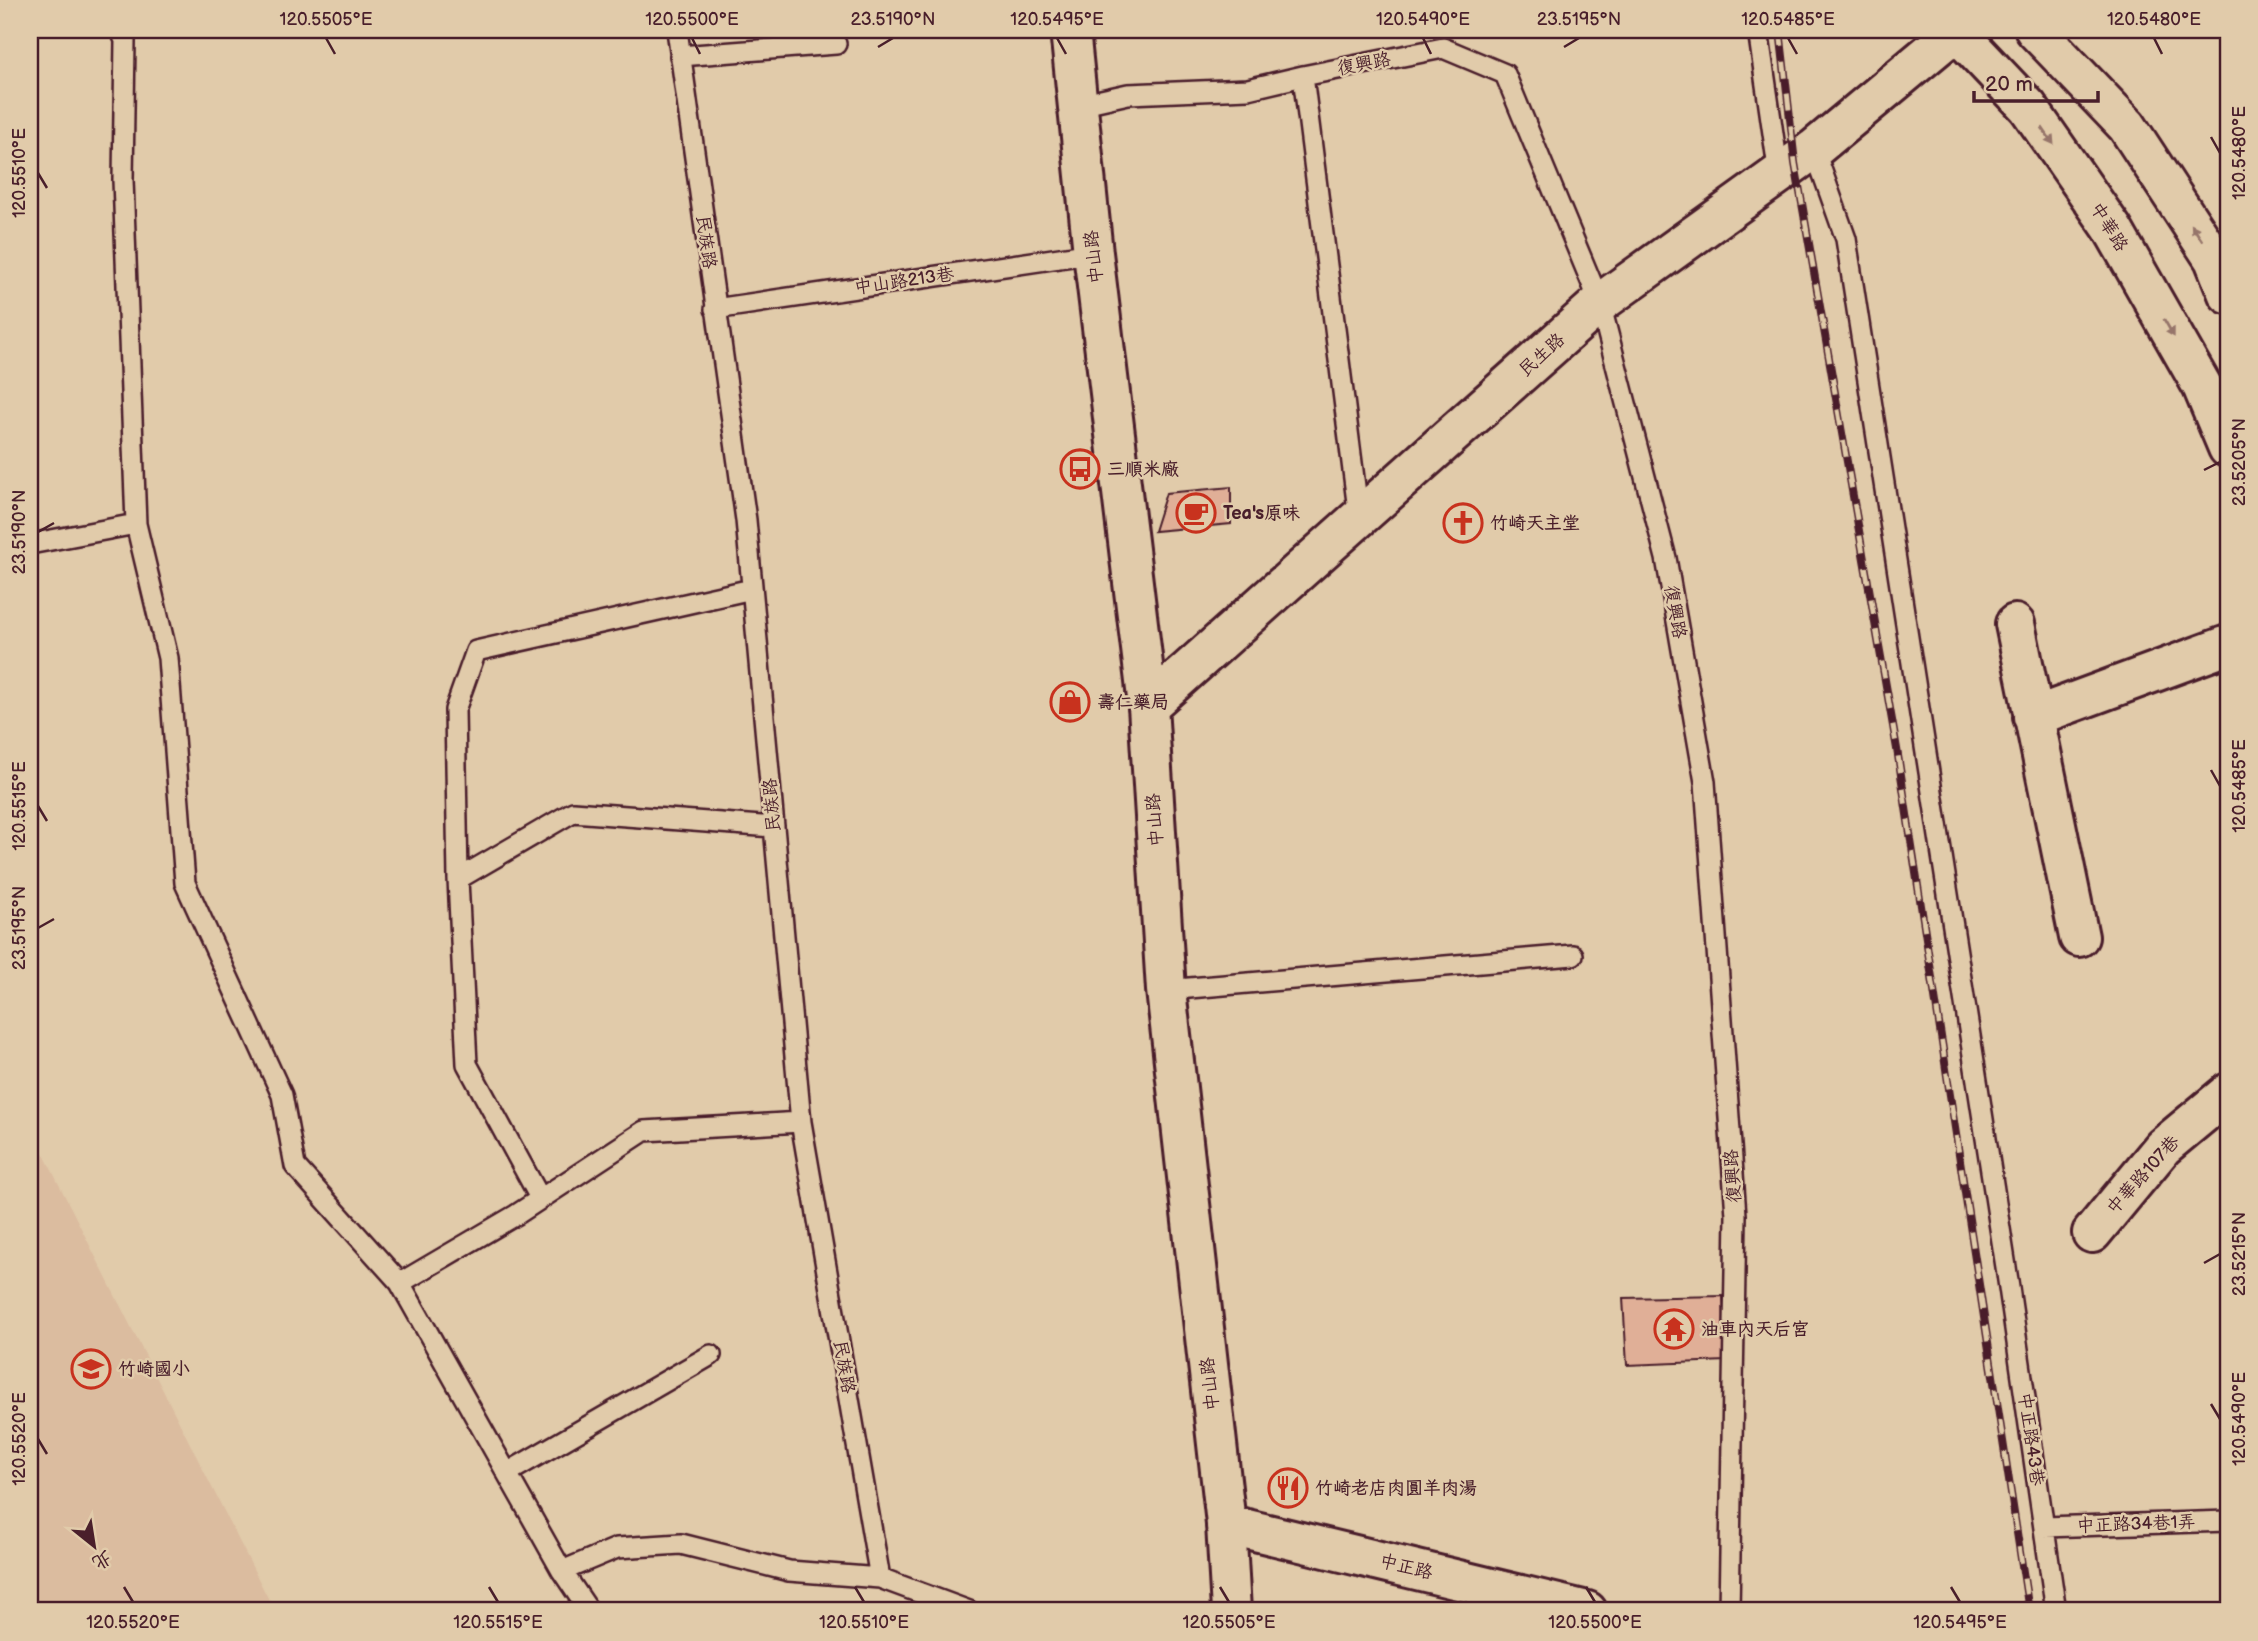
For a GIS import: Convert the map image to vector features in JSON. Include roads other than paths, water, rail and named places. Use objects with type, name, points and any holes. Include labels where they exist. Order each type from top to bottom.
[{"type":"street","name":"中山路","points":[[1070,30],[1093,253],[1148,706],[1166,990],[1226,1524],[1231,1611]]},
{"type":"street","name":"民生路","points":[[1148,706],[1600,303],[1814,149],[1956,30]]},
{"type":"street","name":"中華路","points":[[1956,30],[2028,107],[2112,228],[2202,386],[2228,448]]},
{"type":"street","points":[[2035,30],[2127,126],[2214,259],[2228,294]]},
{"type":"street","points":[[2015,624],[2079,937]]},
{"type":"street","points":[[2033,716],[2228,645]]},
{"type":"street","name":"中華路107巷","points":[[2092,1233],[2163,1147],[2228,1093]]},
{"type":"street","name":"中正路","points":[[1226,1524],[1587,1611]]},
{"type":"lane","points":[[120,30],[125,40],[123,180],[136,524],[168,658],[185,883],[282,1095],[295,1166],[400,1283],[562,1571],[589,1611]]},
{"type":"lane","name":"民族路","points":[[677,30],[746,520],[801,1122],[880,1578]]},
{"type":"lane","points":[[1758,30],[1779,174]]},
{"type":"lane","points":[[680,56],[836,44]]},
{"type":"lane","name":"復興路","points":[[1079,104],[1128,94],[1248,89],[1443,48],[1505,74],[1600,303],[1665,558],[1705,782],[1736,1215],[1729,1611]]},
{"type":"lane","points":[[1303,76],[1359,518]]},
{"type":"lane","name":"中正路43巷","points":[[1814,149],[1846,239],[2006,1267],[2056,1611]]},
{"type":"lane","name":"中山路213巷","points":[[715,309],[1093,253]]},
{"type":"lane","points":[[30,544],[136,524]]},
{"type":"lane","points":[[540,1198],[467,1064],[458,879],[455,710],[476,651],[752,589]]},
{"type":"lane","points":[[458,879],[573,812],[774,827]]},
{"type":"lane","points":[[1166,990],[1573,955]]},
{"type":"lane","points":[[400,1283],[516,1215],[643,1131],[801,1122]]},
{"type":"lane","points":[[507,1473],[710,1355]]},
{"type":"lane","name":"中正路34巷1弄","points":[[2044,1527],[2228,1521]]},
{"type":"lane","points":[[562,1571],[617,1548],[681,1544],[789,1571],[880,1578],[970,1611]]},
{"type":"railway","points":[[1780,30],[1795,163],[1897,749],[2029,1611]]},
{"type":"place","name":"三順米廠","points":[[1080,469]]},
{"type":"place","name":"Tea's原味","points":[[1196,513]]},
{"type":"place","name":"竹崎天主堂","points":[[1463,523]]},
{"type":"place","name":"壽仁藥局","points":[[1070,702]]},
{"type":"place","name":"油車內天后宮","points":[[1674,1329]]},
{"type":"place","name":"竹崎國小","points":[[91,1369]]},
{"type":"place","name":"竹崎老店肉圓羊肉湯","points":[[1288,1488]]}]
